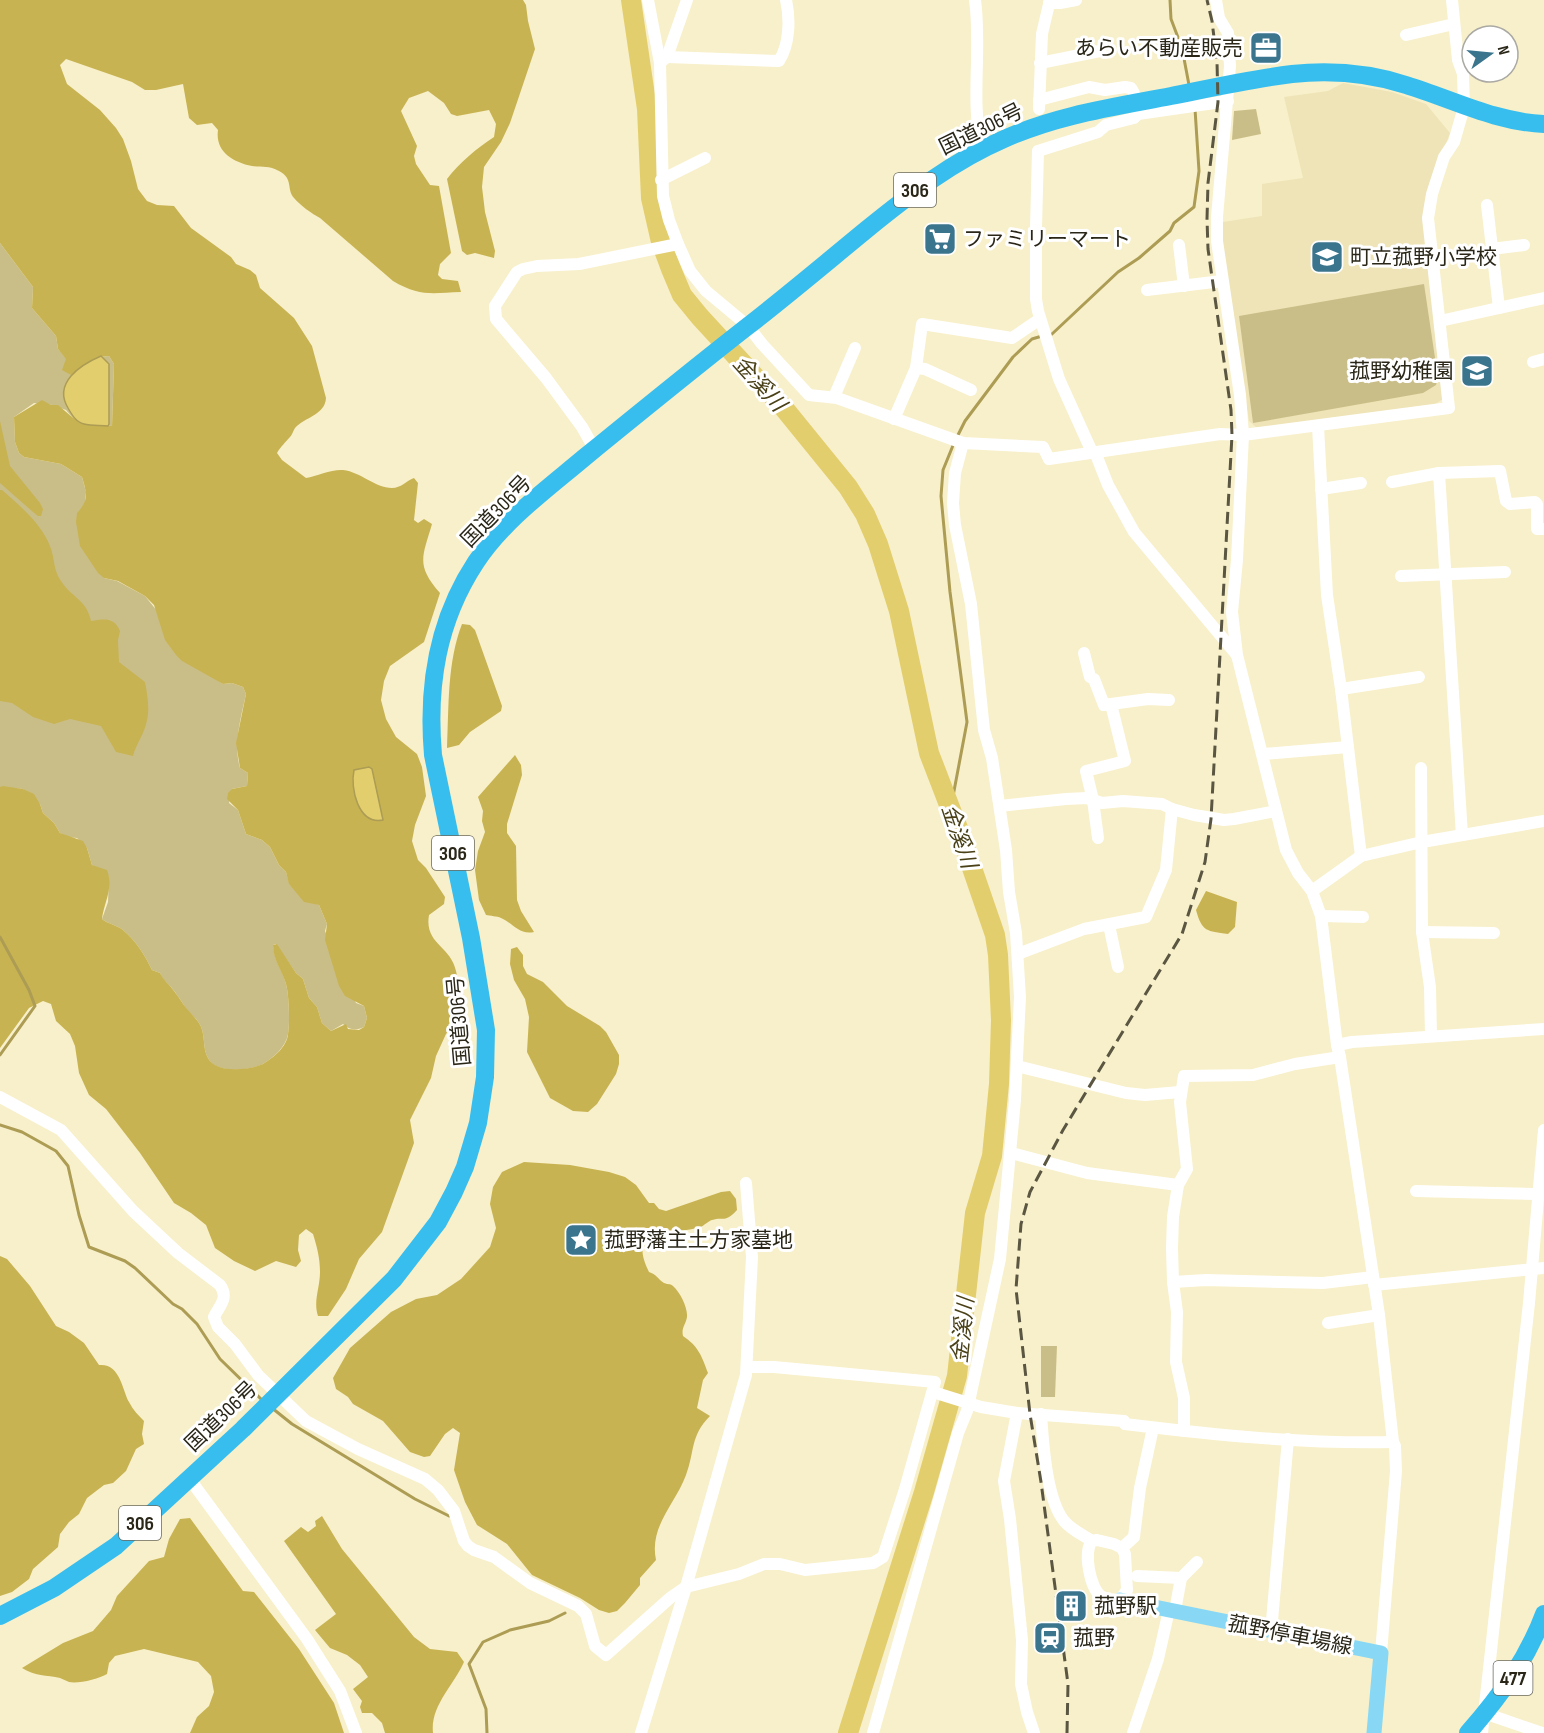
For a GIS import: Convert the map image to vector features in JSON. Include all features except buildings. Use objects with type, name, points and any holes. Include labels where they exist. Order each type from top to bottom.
[{"type":"highway","name":"国道306号","points":[[0,1616],[54,1588],[89,1566],[116,1546],[189,1478],[394,1279],[438,1222],[454,1192],[474,1141],[485,1077],[486,1030],[471,938],[433,755],[430,701],[435,664],[449,613],[475,563],[533,501],[919,187],[982,149],[1022,131],[1056,120],[1132,109],[1285,75],[1332,72],[1355,74],[1406,85],[1464,107],[1515,121],[1544,124]]},
{"type":"highway","name":"477","points":[[1468,1733],[1506,1688],[1521,1664],[1544,1614]]},
{"type":"main road","name":"菰野停車場線","points":[[1120,1600],[1382,1653],[1374,1733]]},
{"type":"street","points":[[648,0],[663,60],[661,180],[664,206],[676,245],[690,270],[706,291],[743,330],[762,344],[809,395],[834,397],[957,441],[1043,447],[1050,459],[1220,434],[1243,435],[1449,408],[1428,209],[1444,157],[1454,142],[1464,107],[1463,74],[1458,60],[1452,0]]},
{"type":"street","points":[[663,60],[687,0]]},
{"type":"street","points":[[663,60],[779,61],[786,42],[788,20],[786,0]]},
{"type":"street","points":[[975,0],[978,20],[976,127],[982,149]]},
{"type":"street","points":[[1076,0],[1060,3],[1050,1],[1042,34],[1039,104],[1089,87],[1105,90],[1125,87],[1131,88],[1134,93],[1132,109],[1134,118],[1106,125],[1098,132],[1038,151],[1036,298],[1041,324],[1066,396],[1108,485],[1134,532],[1237,655]]},
{"type":"street","points":[[1216,0],[1220,18],[1227,33],[1230,66],[1217,241],[1233,340],[1243,435],[1232,612],[1237,655],[1286,850],[1298,873],[1312,891],[1321,916],[1337,1045],[1379,1315],[1396,1470],[1382,1653]]},
{"type":"street","points":[[1406,35],[1454,24]]},
{"type":"street","points":[[1040,63],[1100,51]]},
{"type":"street","points":[[1132,109],[1228,101]]},
{"type":"street","points":[[661,180],[705,158]]},
{"type":"street","points":[[1487,206],[1498,308]]},
{"type":"street","points":[[595,450],[546,378],[496,319],[495,306],[517,272],[523,269],[579,264],[676,245]]},
{"type":"street","points":[[1179,245],[1184,286]]},
{"type":"street","points":[[1491,249],[1524,245]]},
{"type":"street","points":[[1147,290],[1222,280]]},
{"type":"street","points":[[1440,321],[1544,298]]},
{"type":"street","points":[[894,419],[916,368],[922,324],[1011,338],[1041,324]]},
{"type":"street","points":[[834,397],[855,348]]},
{"type":"street","points":[[916,368],[925,369],[970,390]]},
{"type":"street","points":[[1318,426],[1327,595],[1361,855]]},
{"type":"street","points":[[873,1733],[966,1402],[1000,1259],[1017,1066],[1020,997],[1000,806],[992,758],[984,730],[971,604],[955,525],[953,503],[957,441]]},
{"type":"street","points":[[1392,482],[1439,473],[1500,471],[1506,501],[1510,504],[1535,502],[1537,504],[1537,529],[1544,529]]},
{"type":"street","points":[[1439,473],[1462,835]]},
{"type":"street","points":[[1321,489],[1361,483]]},
{"type":"street","points":[[1401,576],[1505,572]]},
{"type":"street","points":[[1084,653],[1090,677],[1094,679],[1104,705],[1148,699],[1169,700]]},
{"type":"street","points":[[1341,689],[1419,677]]},
{"type":"street","points":[[1098,838],[1086,771],[1125,761],[1111,704]]},
{"type":"street","points":[[1263,754],[1348,747]]},
{"type":"street","points":[[1421,768],[1422,932],[1430,987],[1431,1036]]},
{"type":"street","points":[[1000,806],[1087,798],[1102,803],[1153,802],[1211,819],[1224,820],[1276,811]]},
{"type":"street","points":[[1016,951],[1084,929],[1109,926],[1146,917],[1166,870],[1172,809]]},
{"type":"street","points":[[1312,891],[1361,855],[1544,821]]},
{"type":"street","points":[[1321,916],[1363,917]]},
{"type":"street","points":[[1109,926],[1118,967]]},
{"type":"street","points":[[1422,932],[1494,933]]},
{"type":"street","points":[[1337,1045],[1352,1041],[1544,1029]]},
{"type":"street","points":[[1184,1431],[1184,1398],[1176,1362],[1177,1312],[1173,1282],[1173,1217],[1178,1185],[1187,1169],[1180,1092],[1184,1076],[1253,1075],[1295,1064],[1340,1057]]},
{"type":"street","points":[[1017,1066],[1126,1093],[1145,1095],[1180,1092]]},
{"type":"street","points":[[0,1097],[61,1130],[133,1211],[178,1253],[220,1285],[225,1296],[214,1317],[216,1324],[235,1344],[258,1375],[285,1403],[315,1426],[433,1485],[454,1511],[464,1541],[468,1546],[494,1557],[530,1583],[578,1606],[586,1614],[592,1640],[598,1650],[606,1655],[670,1598],[686,1587],[739,1574],[764,1564],[780,1564],[805,1570],[863,1565],[880,1560],[935,1394],[935,1382],[774,1367],[747,1367]]},
{"type":"street","points":[[1482,1733],[1538,1269],[1538,1194],[1544,1130]]},
{"type":"street","points":[[1011,1153],[1087,1173],[1178,1185]]},
{"type":"street","points":[[641,1733],[686,1587],[747,1367],[752,1257],[746,1183]]},
{"type":"street","points":[[1416,1191],[1538,1194]]},
{"type":"street","points":[[1173,1282],[1206,1280],[1323,1283],[1538,1269]]},
{"type":"street","points":[[1328,1323],[1379,1315]]},
{"type":"street","points":[[935,1394],[1017,1413],[1124,1421],[1125,1424],[1153,1428],[1347,1443],[1393,1442]]},
{"type":"street","points":[[1017,1413],[1004,1481],[1022,1640],[1021,1684],[1034,1733]]},
{"type":"street","points":[[1041,1414],[1044,1456],[1060,1515],[1069,1526],[1092,1541],[1106,1542],[1122,1548],[1125,1554],[1127,1590],[1120,1600],[1105,1599],[1094,1589],[1087,1552],[1092,1541]]},
{"type":"street","points":[[1122,1548],[1134,1537],[1140,1488],[1153,1428]]},
{"type":"street","points":[[1271,1632],[1288,1439]]},
{"type":"street","points":[[189,1478],[307,1639],[340,1691],[356,1733]]},
{"type":"street","points":[[1133,1733],[1158,1659],[1181,1578],[1197,1562]]},
{"type":"street","points":[[1137,1576],[1181,1578]]},
{"type":"street","points":[[1484,1713],[1542,1733]]},
{"type":"shaded area","points":[[0,0],[523,0],[526,5],[535,49],[510,123],[501,142],[484,167],[482,187],[485,212],[495,251],[494,258],[475,253],[467,255],[462,251],[447,179],[469,156],[494,137],[496,124],[489,110],[457,116],[451,114],[444,103],[428,91],[409,98],[401,111],[417,146],[414,156],[416,164],[430,185],[439,186],[451,253],[440,264],[438,275],[442,279],[458,281],[461,292],[419,292],[393,281],[297,201],[292,195],[284,174],[272,168],[238,162],[226,154],[219,144],[218,130],[212,123],[197,125],[189,118],[183,84],[145,90],[132,82],[66,59],[60,65],[67,84],[100,110],[116,128],[123,139],[131,161],[138,189],[147,201],[157,205],[174,206],[191,228],[231,257],[236,264],[256,275],[260,288],[294,318],[312,346],[326,398],[325,404],[318,412],[295,428],[277,453],[282,460],[306,478],[343,470],[392,488],[414,478],[418,483],[414,520],[418,523],[424,519],[432,524],[423,561],[427,575],[440,593],[424,642],[390,666],[384,681],[381,700],[386,719],[396,737],[417,754],[422,767],[426,796],[415,825],[412,841],[418,860],[445,897],[444,904],[429,915],[429,925],[434,939],[449,956],[456,971],[460,1018],[446,1034],[436,1056],[431,1078],[410,1120],[414,1143],[382,1232],[359,1259],[346,1289],[328,1316],[318,1316],[316,1300],[320,1267],[313,1234],[306,1229],[299,1235],[298,1250],[301,1261],[296,1267],[276,1261],[255,1271],[215,1248],[206,1225],[174,1203],[106,1109],[89,1095],[79,1073],[75,1046],[70,1034],[56,1021],[51,1004],[43,1001],[29,1008],[0,1048],[0,787],[3,786],[23,789],[34,794],[43,813],[54,823],[60,833],[83,841],[92,865],[107,870],[109,889],[102,919],[121,928],[132,939],[152,970],[160,973],[198,1021],[203,1031],[206,1054],[218,1067],[242,1069],[263,1064],[282,1048],[287,1039],[288,995],[274,955],[273,945],[277,944],[296,973],[303,979],[309,998],[317,1007],[322,1023],[331,1031],[346,1024],[348,1029],[359,1030],[364,1027],[367,1018],[364,1006],[345,996],[339,986],[325,940],[327,924],[319,905],[304,902],[289,884],[286,872],[279,865],[270,847],[262,840],[246,834],[238,810],[227,799],[232,789],[247,786],[248,773],[240,768],[236,743],[246,694],[243,687],[232,683],[223,684],[182,661],[165,640],[154,605],[145,596],[118,581],[104,578],[98,573],[80,546],[76,522],[77,513],[84,504],[86,496],[82,477],[61,464],[24,457],[19,453],[15,442],[14,417],[42,400],[51,405],[58,405],[84,424],[112,426],[114,364],[109,356],[99,357],[71,375],[62,370],[66,359],[58,349],[56,336],[32,308],[33,287],[0,243]]},
{"type":"shaded area","name":"町立菰野小学校","points":[[1343,83],[1392,92],[1426,104],[1450,133],[1428,192],[1443,399],[1434,405],[1258,429],[1249,421],[1222,243],[1223,222],[1262,216],[1262,184],[1303,178],[1284,97],[1328,91]]},
{"type":"shaded area","points":[[1256,109],[1261,134],[1232,140],[1234,111]]},
{"type":"shaded area","points":[[0,243],[33,287],[32,308],[56,336],[58,349],[67,359],[71,375],[99,357],[109,356],[114,364],[112,426],[84,424],[72,417],[66,410],[52,405],[34,403],[14,417],[15,442],[19,453],[24,457],[61,464],[82,477],[86,492],[85,505],[104,578],[117,581],[145,596],[207,673],[223,684],[232,683],[243,687],[246,694],[238,731],[237,749],[240,768],[248,773],[247,786],[232,789],[229,803],[238,810],[246,834],[262,840],[270,847],[279,865],[286,872],[290,885],[319,905],[327,924],[325,931],[356,1003],[364,1006],[367,1018],[364,1027],[353,1029],[343,1024],[331,1031],[322,1023],[317,1007],[309,998],[303,979],[296,973],[276,944],[273,945],[274,951],[286,984],[289,1016],[287,1039],[278,1052],[263,1064],[233,1070],[218,1067],[206,1054],[203,1031],[198,1021],[160,973],[152,970],[132,939],[121,928],[102,919],[108,902],[109,877],[92,865],[87,848],[77,838],[67,837],[60,833],[54,823],[43,813],[40,804],[23,789],[0,787]]},
{"type":"shaded area","points":[[1424,284],[1438,378],[1436,385],[1423,393],[1253,423],[1239,316]]},
{"type":"shaded area","points":[[101,356],[109,364],[109,424],[108,426],[87,425],[74,418],[64,399],[64,391],[66,383],[77,370]]},
{"type":"shaded area","points":[[0,421],[10,466],[40,503],[43,509],[41,516],[33,512],[0,483]]},
{"type":"shaded area","points":[[0,490],[36,522],[50,546],[58,577],[86,608],[91,621],[112,621],[118,626],[120,631],[119,662],[145,682],[148,701],[146,725],[133,756],[116,752],[101,726],[70,719],[54,724],[33,717],[12,703],[0,701]]},
{"type":"shaded area","points":[[462,624],[470,625],[475,630],[502,706],[501,711],[470,732],[459,745],[447,748],[451,669]]},
{"type":"shaded area","points":[[515,755],[521,765],[522,775],[507,824],[507,833],[516,846],[517,900],[534,932],[529,933],[501,918],[486,915],[479,900],[475,870],[478,851],[485,832],[482,821],[483,811],[478,797]]},
{"type":"shaded area","points":[[369,767],[372,769],[383,820],[367,817],[355,795],[354,770]]},
{"type":"shaded area","points":[[1206,891],[1237,902],[1235,927],[1228,934],[1210,931],[1201,923],[1196,910]]},
{"type":"shaded area","points":[[517,947],[523,955],[523,966],[527,974],[543,982],[567,1006],[600,1026],[619,1055],[616,1074],[597,1104],[588,1112],[573,1111],[550,1098],[527,1052],[529,1017],[525,999],[514,980],[510,964],[511,949]]},
{"type":"shaded area","points":[[524,1162],[570,1165],[625,1177],[636,1185],[649,1203],[654,1203],[659,1209],[666,1211],[721,1192],[730,1191],[736,1199],[737,1210],[729,1217],[712,1220],[689,1230],[655,1235],[647,1239],[643,1246],[643,1257],[649,1272],[664,1283],[673,1286],[685,1305],[687,1317],[683,1336],[699,1352],[708,1373],[703,1380],[697,1408],[710,1416],[699,1430],[686,1475],[660,1526],[656,1537],[656,1560],[640,1578],[640,1585],[625,1603],[617,1611],[609,1613],[532,1575],[507,1544],[477,1525],[465,1502],[454,1470],[460,1433],[453,1428],[445,1434],[430,1456],[424,1457],[410,1452],[383,1421],[353,1404],[348,1397],[336,1389],[333,1378],[350,1348],[391,1312],[416,1299],[437,1295],[461,1279],[490,1247],[496,1228],[490,1204],[493,1187],[502,1172]]},
{"type":"shaded area","points":[[0,1256],[7,1259],[30,1286],[56,1326],[84,1343],[99,1365],[106,1365],[116,1372],[131,1405],[144,1421],[142,1434],[144,1444],[136,1449],[126,1471],[113,1483],[104,1485],[87,1498],[79,1514],[60,1534],[58,1547],[33,1569],[29,1579],[12,1592],[0,1596]]},
{"type":"shaded area","points":[[1041,1346],[1057,1346],[1055,1397],[1041,1397]]},
{"type":"shaded area","points":[[322,1516],[342,1549],[414,1637],[430,1649],[457,1652],[464,1662],[435,1714],[433,1733],[385,1733],[382,1723],[372,1713],[362,1713],[360,1707],[362,1701],[353,1689],[368,1677],[360,1665],[347,1655],[330,1648],[315,1630],[336,1614],[284,1541],[301,1527],[308,1532],[316,1526],[315,1521]]},
{"type":"shaded area","points":[[190,1518],[243,1591],[254,1592],[299,1649],[334,1703],[344,1733],[190,1733],[197,1717],[209,1706],[214,1692],[211,1676],[198,1662],[144,1649],[115,1656],[109,1663],[107,1674],[83,1682],[69,1682],[60,1678],[31,1673],[22,1668],[63,1643],[93,1631],[111,1610],[117,1596],[149,1561],[164,1557],[169,1539],[180,1519]]},
{"type":"waterway","name":"金溪川","points":[[631,0],[647,109],[651,198],[661,242],[671,269],[682,295],[783,407],[848,487],[865,514],[878,544],[899,611],[929,753],[995,935],[998,955],[1001,1020],[999,1084],[992,1156],[975,1213],[957,1376],[924,1492],[848,1733]]},
{"type":"waterway","points":[[1170,0],[1171,19],[1182,48],[1189,85]]},
{"type":"waterway","points":[[1049,335],[1118,272],[1139,258],[1170,231],[1174,223],[1194,207],[1199,171],[1195,109]]},
{"type":"waterway","points":[[957,437],[965,421],[1013,357],[1032,339],[1042,336]]},
{"type":"waterway","points":[[951,807],[967,722],[950,592],[941,496],[943,470],[954,443]]},
{"type":"waterway","points":[[0,937],[29,990],[35,1006],[0,1055]]},
{"type":"waterway","points":[[0,1125],[22,1132],[56,1151],[68,1166],[89,1247],[125,1261],[173,1304],[182,1309],[197,1324],[220,1359],[262,1400]]},
{"type":"waterway","points":[[272,1408],[292,1424],[415,1499],[449,1516]]},
{"type":"waterway","points":[[487,1733],[486,1709],[469,1664],[483,1642],[510,1630],[549,1621],[565,1613]]},
{"type":"railway","points":[[1067,1733],[1068,1684],[1030,1414],[1016,1289],[1021,1224],[1030,1192],[1063,1130],[1182,934],[1205,862],[1211,819],[1232,435],[1231,410],[1208,249],[1208,183],[1218,102],[1217,62],[1207,0]]},
{"type":"place","name":"あらい不動産販売","points":[[1266,48]]},
{"type":"place","name":"ファミリーマート","points":[[940,239]]},
{"type":"place","name":"町立菰野小学校","points":[[1327,257]]},
{"type":"place","name":"菰野幼稚園","points":[[1477,371]]},
{"type":"place","name":"菰野藩主土方家墓地","points":[[581,1240]]},
{"type":"place","name":"菰野駅","points":[[1071,1606]]},
{"type":"place","name":"菰野","points":[[1050,1638]]}]
